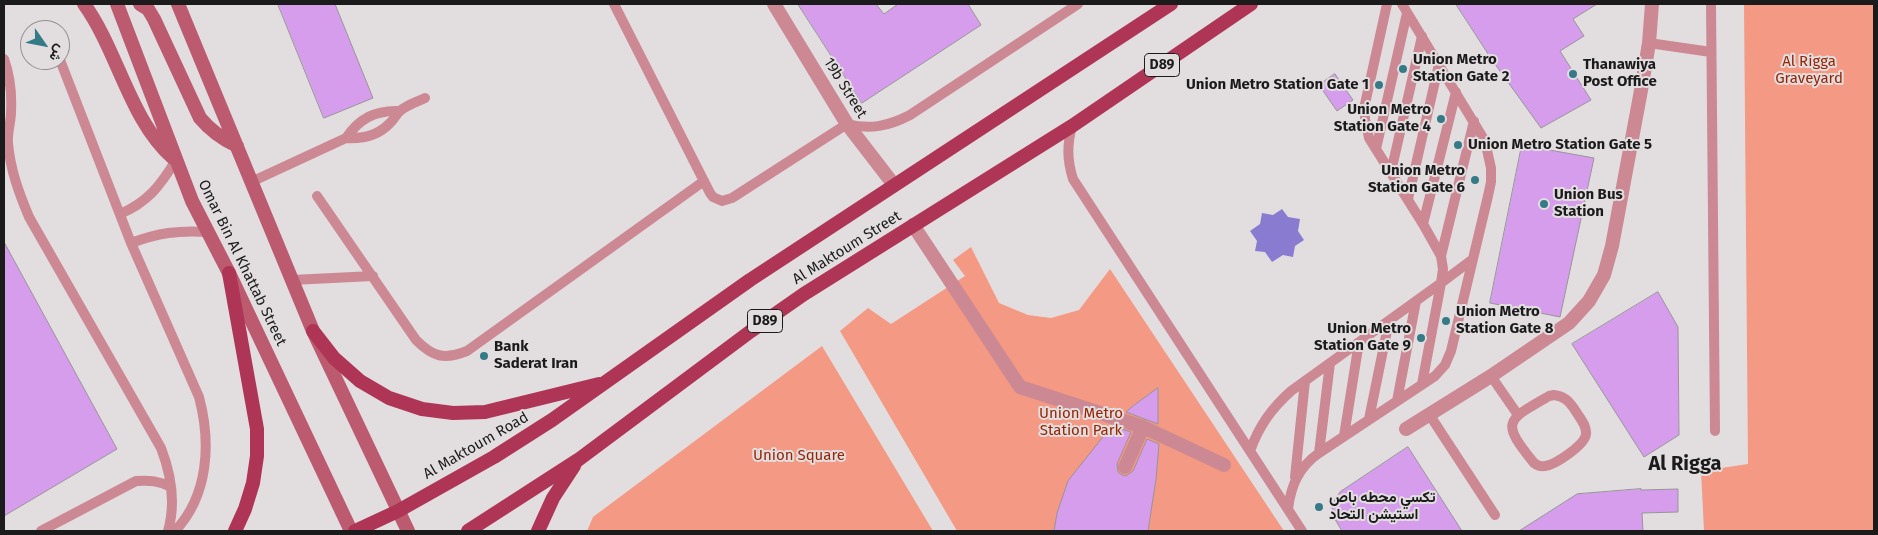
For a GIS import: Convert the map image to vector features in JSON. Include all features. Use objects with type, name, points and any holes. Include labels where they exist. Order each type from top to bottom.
[{"type":"main road","points":[[84,4],[109,45],[147,128],[176,160]]},
{"type":"main road","name":"Omar Bin Al Khattab Street","points":[[117,4],[192,200],[230,274],[351,531]]},
{"type":"main road","points":[[140,4],[148,9],[154,19],[200,118],[210,130],[223,140],[237,146]]},
{"type":"main road","points":[[178,4],[313,331],[408,531]]},
{"type":"main road","points":[[182,4],[186,22]]},
{"type":"main road","name":"Al Maktoum Street","points":[[609,381],[750,280],[1171,4]]},
{"type":"main road","name":"Al Maktoum Street","points":[[468,531],[578,460],[774,315],[858,259],[1072,126],[1251,4]]},
{"type":"main road","points":[[230,274],[257,429],[257,456],[253,483],[245,509],[235,531]]},
{"type":"main road","points":[[313,331],[334,358],[360,381],[389,398],[422,409],[453,413],[485,412],[609,381]]},
{"type":"main road","name":"Al Maktoum Road","points":[[355,531],[398,510],[494,457],[609,381]]},
{"type":"main road","points":[[538,531],[553,498],[578,460]]},
{"type":"street","name":"19b Street","points":[[774,4],[846,124],[894,185]]},
{"type":"street","points":[[1406,429],[1491,376],[1568,324],[1589,301],[1604,275],[1612,246],[1649,43],[1652,4]]},
{"type":"street","points":[[913,225],[1020,386],[1143,427],[1224,465]]},
{"type":"street","points":[[1125,467],[1143,427]]},
{"type":"lane","points":[[614,4],[704,181],[713,197],[722,201],[727,200],[846,124],[870,128],[896,122],[1078,4]]},
{"type":"lane","points":[[1387,4],[1365,104],[1365,119],[1369,138],[1408,199],[1441,256],[1443,268],[1422,384]]},
{"type":"lane","points":[[1711,4],[1715,431]]},
{"type":"lane","points":[[1376,149],[1404,8]]},
{"type":"lane","points":[[1295,478],[1304,465],[1319,453],[1440,371],[1449,359],[1491,182],[1492,168],[1485,141],[1404,8]]},
{"type":"lane","points":[[1391,172],[1422,36]]},
{"type":"lane","points":[[1649,43],[1711,52]]},
{"type":"lane","points":[[4,59],[10,77],[11,111],[8,141],[11,167],[18,193],[29,217],[161,448],[168,467],[171,488],[172,506],[168,531]]},
{"type":"lane","points":[[1408,199],[1439,64]]},
{"type":"lane","points":[[64,70],[131,243],[199,396],[205,421],[204,470],[197,494],[174,531]]},
{"type":"lane","points":[[1423,224],[1456,92]]},
{"type":"lane","points":[[346,138],[363,119],[386,111],[399,111],[425,98]]},
{"type":"lane","points":[[251,182],[346,138],[359,139],[371,136],[383,130],[392,122],[399,111]]},
{"type":"lane","points":[[1441,256],[1474,121]]},
{"type":"lane","points":[[1072,126],[1067,143],[1068,162],[1073,180],[1302,531]]},
{"type":"lane","points":[[120,214],[146,200],[157,188],[176,160]]},
{"type":"lane","points":[[317,196],[416,340],[426,350],[439,356],[453,356],[466,351],[704,181]]},
{"type":"lane","points":[[131,243],[156,234],[178,231],[208,232]]},
{"type":"lane","points":[[1250,451],[1256,434],[1265,418],[1277,403],[1473,259]]},
{"type":"lane","points":[[292,280],[373,276]]},
{"type":"lane","points":[[1397,401],[1416,301]]},
{"type":"lane","points":[[1369,419],[1389,321]]},
{"type":"lane","points":[[1344,436],[1359,342]]},
{"type":"lane","points":[[1319,453],[1330,363]]},
{"type":"lane","points":[[1491,376],[1518,415]]},
{"type":"lane","points":[[1288,509],[1290,493],[1295,478],[1305,381]]},
{"type":"lane","points":[[1549,396],[1559,396],[1568,400],[1586,428],[1584,442],[1548,466],[1538,466],[1515,439],[1512,427],[1518,415],[1549,396]]},
{"type":"lane","points":[[1428,414],[1495,515]]},
{"type":"lane","points":[[41,531],[136,481],[154,481],[171,488]]},
{"type":"green space","name":"Al Rigga Graveyard","points":[[1744,4],[1874,4],[1874,531],[1704,531],[1701,471],[1748,464]]},
{"type":"green space","name":"Union Metro Station Park","points":[[971,247],[999,303],[1028,315],[1051,318],[1079,310],[1110,269],[1284,531],[957,531],[840,331],[868,308],[891,324],[965,276],[953,260]]},
{"type":"green space","name":"Union Square","points":[[822,346],[933,531],[587,531],[593,517]]},
{"type":"shaded area","points":[[1282,209],[1288,217],[1300,219],[1298,231],[1304,240],[1295,246],[1293,257],[1283,255],[1272,262],[1265,252],[1255,251],[1257,241],[1250,231],[1260,224],[1262,213],[1273,215]]},
{"type":"building","points":[[278,4],[335,4],[373,98],[324,118]]},
{"type":"building","points":[[798,4],[876,4],[884,14],[898,4],[968,4],[981,25],[862,103]]},
{"type":"building","points":[[1456,4],[1597,4],[1573,19],[1584,36],[1560,51],[1591,100],[1541,128],[1492,60]]},
{"type":"building","points":[[1335,74],[1353,100],[1337,111],[1319,85]]},
{"type":"building","points":[[1522,145],[1594,158],[1560,317],[1490,303]]},
{"type":"building","points":[[4,242],[117,449],[4,516]]},
{"type":"building","points":[[1658,292],[1678,327],[1679,435],[1644,457],[1572,344]]},
{"type":"building","points":[[1158,388],[1158,424],[1126,412],[1133,406]]},
{"type":"building","points":[[1112,426],[1131,432],[1117,464],[1118,472],[1122,475],[1126,476],[1133,471],[1147,439],[1159,444],[1148,531],[1054,531],[1057,513],[1068,481]]},
{"type":"building","points":[[1408,447],[1462,531],[1342,531],[1333,516],[1332,508],[1340,492]]},
{"type":"building","points":[[1641,489],[1678,489],[1678,512],[1642,513],[1643,531],[1519,531],[1577,494]]},
{"type":"place","name":"Union Metro Station Gate 2","points":[[1403,69]]},
{"type":"place","name":"Thanawiya Post Office","points":[[1573,74]]},
{"type":"place","name":"Union Metro Station Gate 1","points":[[1379,85]]},
{"type":"place","name":"Union Metro Station Gate 4","points":[[1441,119]]},
{"type":"place","name":"Union Metro Station Gate 5","points":[[1458,145]]},
{"type":"place","name":"Union Metro Station Gate 6","points":[[1475,180]]},
{"type":"place","name":"Union Bus Station","points":[[1544,204]]},
{"type":"place","name":"Union Metro Station Gate 8","points":[[1446,321]]},
{"type":"place","name":"Union Metro Station Gate 9","points":[[1421,338]]},
{"type":"place","name":"Bank Saderat Iran","points":[[484,356]]},
{"type":"place","name":"تكسي محطه باص استيشن التحاد","points":[[1319,507]]},
{"type":"district","name":"Al Rigga","points":[[1685,464]]}]
